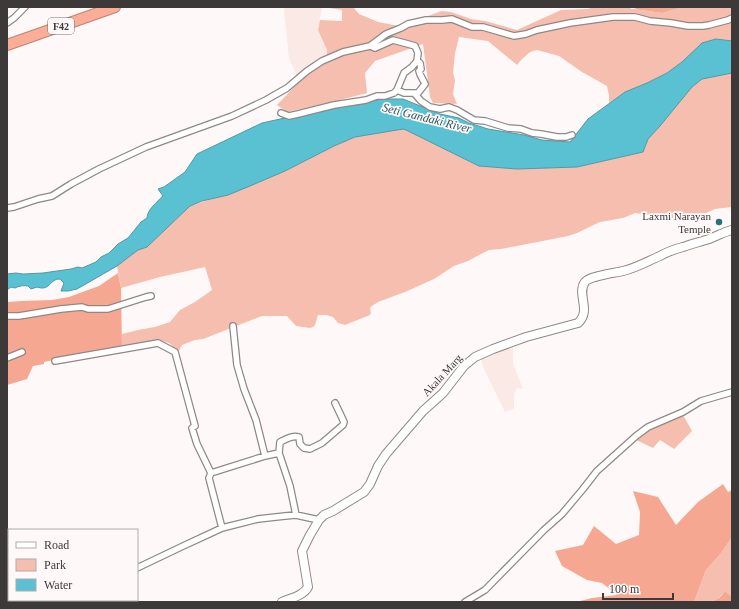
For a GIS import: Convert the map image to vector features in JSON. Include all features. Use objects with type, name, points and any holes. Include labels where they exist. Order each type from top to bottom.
[{"type":"highway","name":"F42","points":[[7,45],[115,7]]},
{"type":"main road","name":"Akala Marg","points":[[282,602],[302,594],[308,587],[302,551],[319,520],[364,492],[386,454],[423,411],[443,393],[470,360],[493,349],[526,337],[578,323],[583,318],[584,314],[584,284],[589,279],[625,271],[676,249],[732,230]]},
{"type":"street","points":[[7,23],[25,7]]},
{"type":"street","points":[[7,208],[52,196],[99,169],[146,147],[232,116],[287,88],[307,71],[322,61],[343,52],[370,46],[386,34],[408,24],[426,20],[452,19],[472,27],[483,27],[514,36],[570,23],[613,17],[635,17],[650,21],[688,26],[709,25],[732,18]]},
{"type":"street","points":[[281,113],[289,116],[394,93],[397,90],[404,73],[417,61],[418,53],[415,46],[393,40],[375,48],[370,46]]},
{"type":"street","points":[[397,90],[404,93],[418,93],[424,84],[420,76],[420,63],[417,61]]},
{"type":"street","points":[[414,93],[421,101],[430,107],[440,109],[449,107],[474,120],[485,121],[508,128],[521,129],[532,133],[557,137],[572,135]]},
{"type":"street","points":[[7,316],[19,316],[82,307],[88,309],[108,309],[151,296]]},
{"type":"street","points":[[233,326],[237,365],[256,420],[265,456]]},
{"type":"street","points":[[55,361],[158,343],[175,352],[195,426],[192,428],[197,444],[211,473],[209,478],[222,528]]},
{"type":"street","points":[[7,358],[22,352]]},
{"type":"street","points":[[464,602],[485,590],[544,530],[562,514],[598,471],[636,436],[648,427],[683,412],[701,401],[732,392]]},
{"type":"street","points":[[296,515],[290,486],[279,453],[280,442],[295,436],[299,437],[300,444],[304,448],[310,448],[322,443],[343,425],[344,422],[335,404]]},
{"type":"street","points":[[211,473],[279,453]]},
{"type":"street","points":[[138,568],[222,528],[258,519],[296,515],[319,520]]},
{"type":"shaded area","points":[[285,7],[322,7],[318,30],[327,50],[327,59],[299,82],[289,59],[284,10]]},
{"type":"shaded area","points":[[639,7],[683,7],[662,13],[634,9]]},
{"type":"shaded area","points":[[118,273],[121,288],[122,348],[95,351],[44,362],[44,364],[33,366],[27,379],[7,385],[7,302],[52,300],[69,297],[99,286]]},
{"type":"shaded area","points":[[513,345],[513,363],[523,389],[517,388],[514,394],[514,409],[505,412],[483,367],[481,357]]},
{"type":"shaded area","points":[[723,484],[728,492],[732,490],[732,537],[722,552],[706,570],[694,602],[576,602],[592,598],[617,595],[602,583],[587,580],[562,566],[555,551],[583,545],[594,526],[616,544],[639,535],[640,512],[633,491],[658,497],[676,525],[698,502]]},
{"type":"shaded area","points":[[725,592],[732,597],[732,602],[713,602],[719,598]]},
{"type":"green space","points":[[323,7],[353,7],[359,14],[378,22],[399,26],[442,11],[451,12],[471,19],[485,21],[517,30],[561,10],[588,9],[594,7],[630,7],[631,9],[662,13],[683,7],[732,7],[732,41],[716,39],[667,73],[625,92],[609,103],[607,86],[582,72],[559,56],[537,50],[530,52],[517,65],[488,41],[459,37],[455,53],[453,73],[455,80],[453,94],[457,104],[433,103],[430,97],[423,44],[375,61],[365,73],[367,93],[287,112],[277,105],[299,82],[327,59],[327,50],[318,30],[320,20],[342,21],[342,10]]},
{"type":"green space","points":[[732,73],[732,207],[715,209],[706,213],[671,218],[635,213],[623,218],[600,222],[568,236],[489,250],[468,261],[454,266],[434,279],[378,302],[370,308],[370,315],[345,325],[338,323],[333,317],[326,315],[318,315],[315,325],[310,328],[296,326],[287,316],[262,316],[203,339],[195,340],[182,345],[179,351],[169,343],[159,340],[122,348],[122,334],[155,327],[170,322],[180,310],[212,290],[205,267],[160,277],[121,288],[117,266],[138,250],[147,247],[190,206],[250,186],[285,171],[355,137],[403,129],[479,166],[517,169],[577,167],[643,152],[648,139],[692,87],[702,79]]},
{"type":"green space","points":[[683,415],[692,431],[674,449],[660,440],[653,448],[634,439],[656,425]]},
{"type":"green space","points":[[732,537],[732,597],[727,593],[721,595],[713,602],[694,602],[706,570],[722,552]]},
{"type":"water","name":"Seti Gandaki River","points":[[716,39],[732,41],[732,73],[702,79],[692,87],[648,139],[643,152],[577,167],[517,169],[479,166],[403,129],[355,137],[285,171],[250,186],[228,195],[202,201],[190,206],[147,247],[138,250],[117,266],[77,289],[61,291],[64,283],[60,279],[57,279],[45,288],[37,287],[31,289],[28,286],[23,286],[15,288],[11,287],[7,290],[7,274],[43,273],[78,267],[82,268],[96,262],[128,238],[141,222],[147,218],[150,209],[163,196],[158,189],[164,187],[185,172],[197,154],[262,123],[344,105],[358,105],[381,99],[403,99],[440,114],[459,118],[488,129],[524,135],[542,140],[570,142],[588,119],[625,92],[667,73],[682,62],[702,43]]},
{"type":"place","name":"Laxmi Narayan Temple","points":[[719,222]]}]
